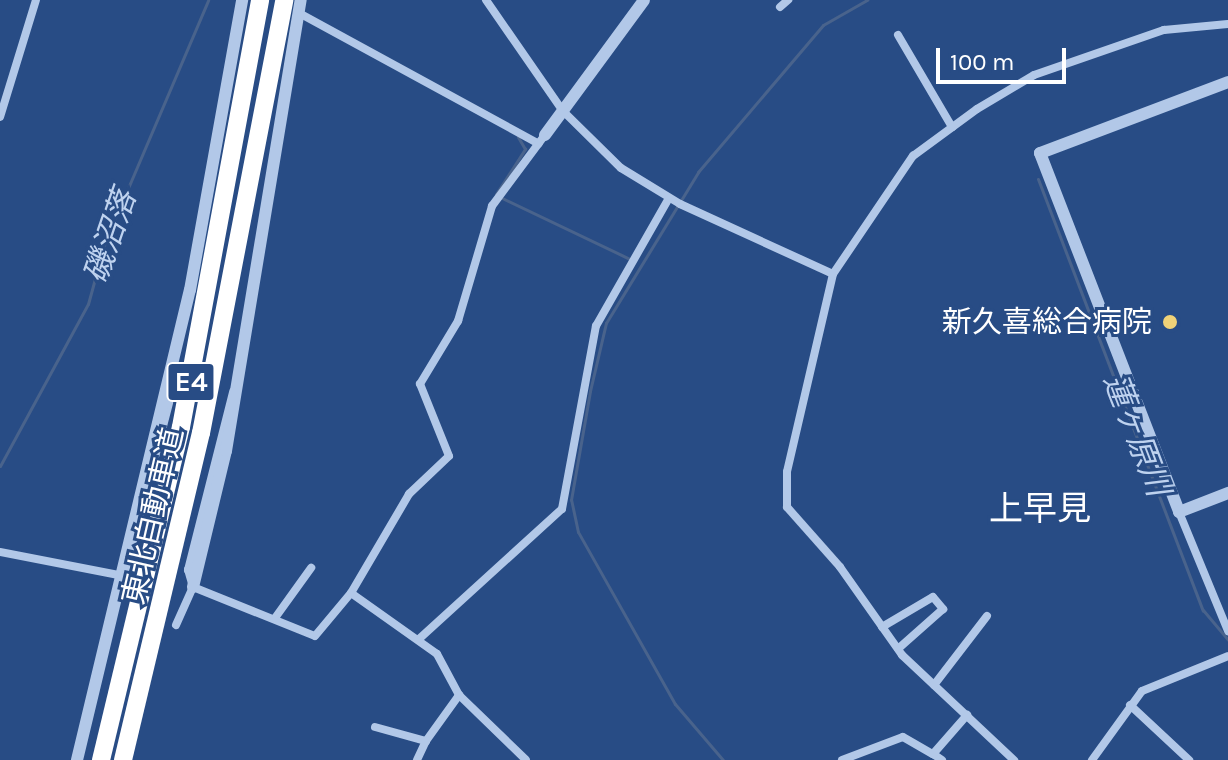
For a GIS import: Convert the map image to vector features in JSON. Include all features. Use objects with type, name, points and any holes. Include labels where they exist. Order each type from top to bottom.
[{"type":"highway","name":"東北自動車道","points":[[101,760],[181,427],[260,0]]},
{"type":"highway","name":"東北自動車道","points":[[123,760],[161,609],[284,0]]},
{"type":"highway","points":[[135,760],[161,609]]},
{"type":"street","points":[[0,117],[36,0]]},
{"type":"street","points":[[77,760],[124,576],[167,377],[190,290],[242,0]]},
{"type":"street","points":[[486,0],[563,111],[589,142],[674,201],[833,274]]},
{"type":"street","points":[[193,587],[315,636],[351,593],[409,494],[449,456],[420,384],[458,321],[492,206],[644,0]]},
{"type":"street","points":[[780,7],[788,0]]},
{"type":"street","points":[[176,625],[193,587],[236,387],[300,6],[542,139]]},
{"type":"street","points":[[1014,760],[898,649],[782,494],[833,274],[907,163],[952,127],[1034,75],[1184,24],[1228,24]]},
{"type":"street","points":[[898,35],[952,127]]},
{"type":"street","points":[[1228,82],[1040,153],[1228,631]]},
{"type":"street","points":[[419,639],[562,509],[596,326],[674,201]]},
{"type":"street","points":[[1179,512],[1228,493]]},
{"type":"street","points":[[0,552],[124,576]]},
{"type":"street","points":[[275,618],[311,568]]},
{"type":"street","points":[[351,593],[440,657],[459,695],[526,760]]},
{"type":"street","points":[[882,627],[933,597],[943,609],[898,649]]},
{"type":"street","points":[[934,685],[987,616]]},
{"type":"street","points":[[1092,760],[1142,691],[1228,656]]},
{"type":"street","points":[[417,760],[426,741],[459,695]]},
{"type":"street","points":[[1130,705],[1189,760]]},
{"type":"street","points":[[933,754],[967,715]]},
{"type":"street","points":[[375,727],[426,741]]},
{"type":"street","points":[[842,760],[903,737],[942,760]]},
{"type":"street","points":[[998,760],[1004,750]]},
{"type":"waterway","name":"磯沼落","points":[[0,466],[88,304],[105,242],[208,0]]},
{"type":"waterway","points":[[723,760],[675,704],[578,532],[571,500],[590,391],[606,323],[698,172],[823,25],[867,0]]},
{"type":"waterway","points":[[496,194],[525,149],[518,137]]},
{"type":"waterway","name":"蓮ヶ原川","points":[[1038,179],[1203,610],[1228,640]]},
{"type":"waterway","points":[[502,198],[628,258]]},
{"type":"place","name":"新久喜総合病院","points":[[1170,322]]},
{"type":"district","name":"上早見","points":[[1040,510]]}]
